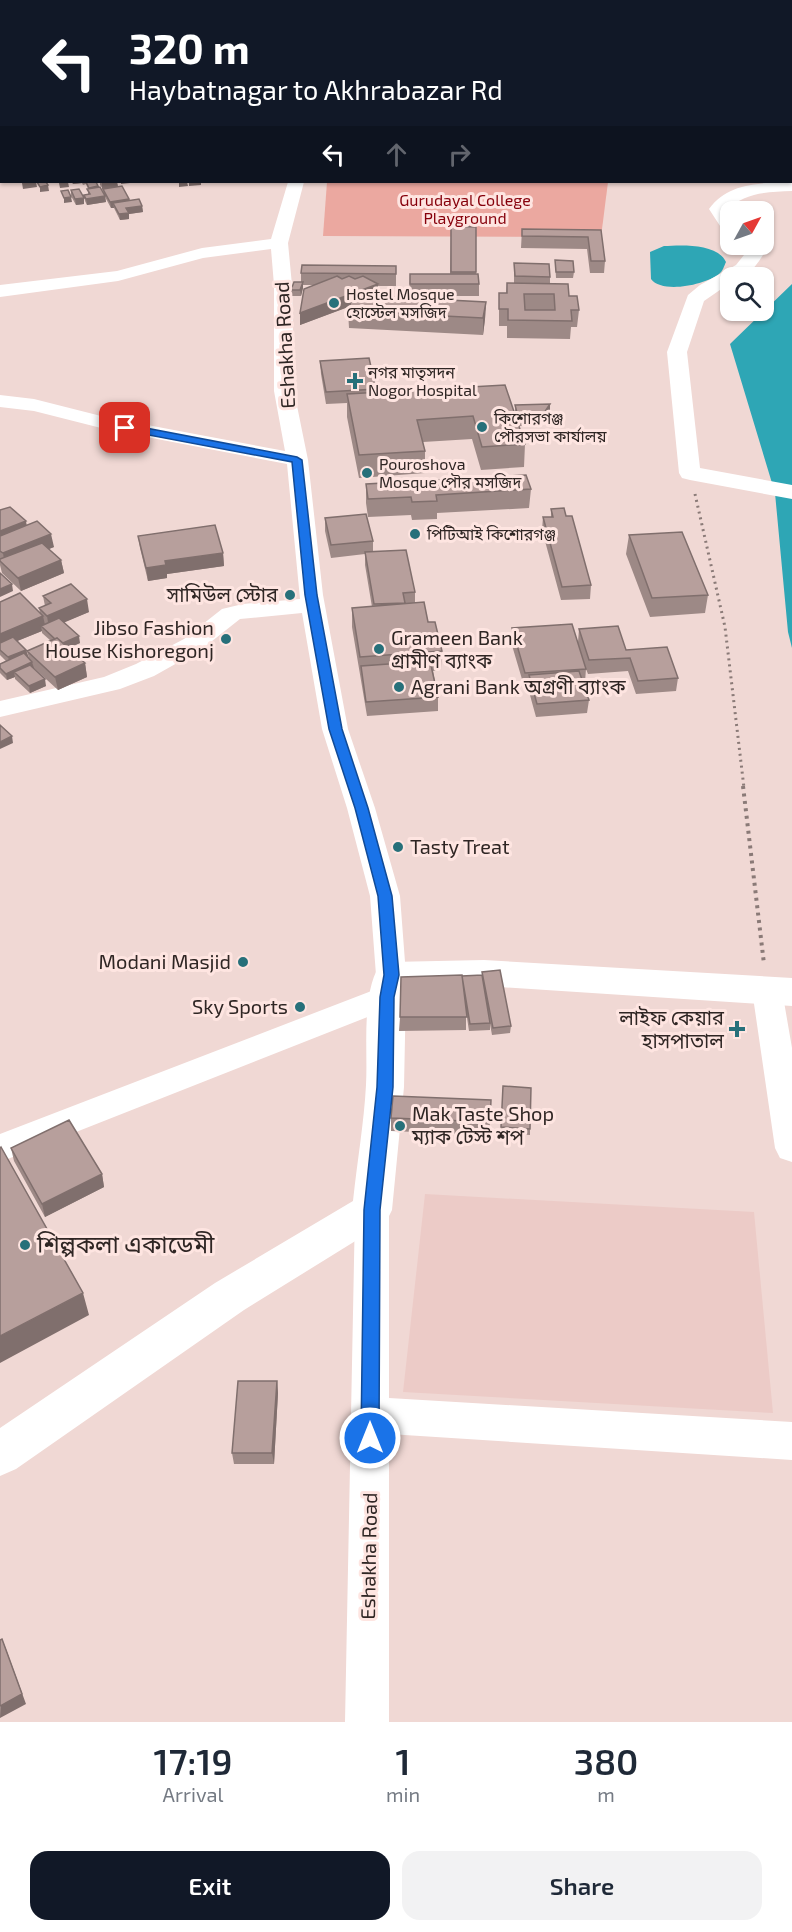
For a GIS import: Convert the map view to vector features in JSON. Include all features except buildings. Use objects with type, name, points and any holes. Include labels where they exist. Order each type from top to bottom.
[{"type":"main road","points":[[389,986],[484,974],[779,991]]},
{"type":"main road","name":"Eshakha Road","points":[[372,1210],[385,1087],[389,986]]},
{"type":"main road","points":[[0,1454],[200,1316],[307,1246],[372,1210]]},
{"type":"street","name":"Eshakha Road","points":[[296,183],[279,243],[283,285],[284,391],[297,460],[313,605],[335,729],[362,808],[385,896],[389,986]]},
{"type":"street","points":[[725,201],[757,187],[792,186]]},
{"type":"street","points":[[0,291],[118,276],[202,253],[279,243]]},
{"type":"street","points":[[753,255],[742,269],[707,289],[695,299],[677,352],[690,473],[792,492]]},
{"type":"street","points":[[0,401],[34,405],[105,423],[297,460]]},
{"type":"street","points":[[0,709],[111,683],[145,670],[193,644],[231,614],[313,605]]},
{"type":"street","points":[[0,1148],[389,986]]},
{"type":"street","points":[[779,991],[792,1148]]},
{"type":"street","name":"Eshakha Road","points":[[367,1722],[372,1210]]},
{"type":"street","points":[[370,1414],[792,1441]]},
{"type":"path","points":[[690,473],[725,627],[779,991]]},
{"type":"shaded area","points":[[425,1194],[754,1212],[773,1413],[403,1392]]},
{"type":"green space","name":"Gurudayal College Playground","points":[[327,183],[608,183],[601,237],[323,236]]},
{"type":"water","points":[[664,246],[698,246],[715,251],[726,262],[724,267],[720,267],[720,273],[704,282],[674,287],[664,286],[651,279],[650,252]]},
{"type":"water","points":[[792,284],[792,648],[788,632],[775,493],[730,344],[754,321],[774,321],[774,301]]},
{"type":"place","name":"Hostel Mosque হোস্টেল মসজিদ","points":[[334,303]]},
{"type":"place","name":"নগর মাতৃসদন Nogor Hospital","points":[[355,381]]},
{"type":"place","name":"কিশোরগঞ্জ পৌরসভা কার্যালয়","points":[[482,427]]},
{"type":"place","name":"Pouroshova Mosque পৌর মসজিদ","points":[[367,473]]},
{"type":"place","name":"পিটিআই কিশোরগঞ্জ","points":[[415,534]]},
{"type":"place","name":"সামিউল স্টোর","points":[[290,595]]},
{"type":"place","name":"Jibso Fashion House Kishoregonj","points":[[226,639]]},
{"type":"place","name":"Grameen Bank গ্রামীণ ব্যাংক","points":[[379,649]]},
{"type":"place","name":"Agrani Bank অগ্রণী ব্যাংক","points":[[399,687]]},
{"type":"place","name":"Tasty Treat","points":[[398,847]]},
{"type":"place","name":"Modani Masjid","points":[[243,962]]},
{"type":"place","name":"Sky Sports","points":[[300,1007]]},
{"type":"place","name":"লাইফ কেয়ার হাসপাতাল","points":[[737,1029]]},
{"type":"place","name":"Mak Taste Shop ম্যাক টেস্ট শপ","points":[[400,1126]]},
{"type":"place","name":"শিল্পকলা একাডেমী","points":[[25,1245]]},
{"type":"route","points":[[125,428],[297,460],[311,595],[335,729],[362,808],[385,896],[391,975],[387,997],[385,1087],[372,1210],[370,1438]]}]
